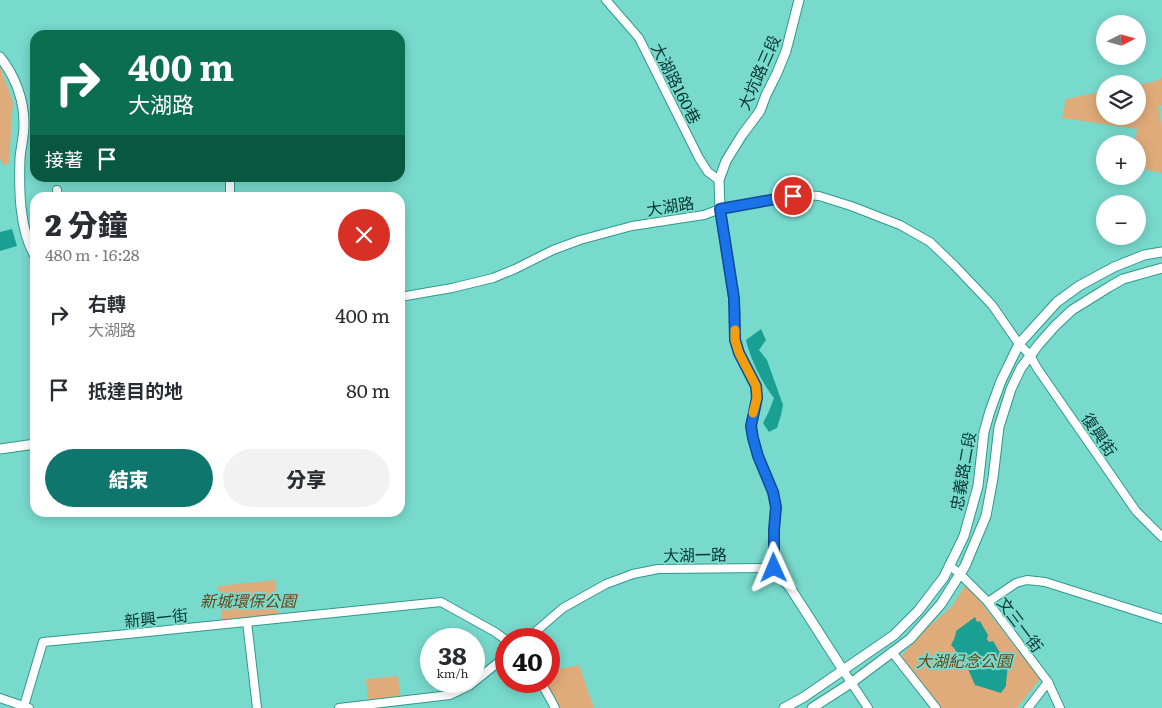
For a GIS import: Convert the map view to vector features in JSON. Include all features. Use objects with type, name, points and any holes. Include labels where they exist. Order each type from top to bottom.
[{"type":"street","name":"大湖路160巷","points":[[606,0],[639,38],[699,158],[708,172],[719,180]]},
{"type":"street","name":"大坑路三段","points":[[774,568],[776,507],[773,492],[758,456],[751,426],[757,398],[756,386],[739,353],[735,340],[735,308],[720,209],[719,180],[726,162],[760,111],[778,73],[786,51],[799,0]]},
{"type":"street","points":[[0,57],[17,86],[22,105],[24,124],[20,158],[20,188],[22,214],[30,244]]},
{"type":"street","name":"大湖路","points":[[405,296],[494,278],[553,250],[632,226],[704,215],[720,209],[793,196],[819,196],[900,224],[930,242],[954,264],[992,305],[1019,344]]},
{"type":"street","name":"忠義路二段","points":[[784,708],[804,697],[894,635],[918,611],[944,577],[964,536],[978,486],[984,432],[990,411],[1001,381],[1019,344],[1057,302],[1079,286],[1114,267],[1144,255],[1162,252]]},
{"type":"street","name":"忠義路二段","points":[[812,708],[851,683],[910,639],[941,604],[965,566],[986,516],[994,478],[999,427],[1011,389],[1021,368],[1030,355],[1049,332],[1072,310],[1123,279],[1162,268]]},
{"type":"street","name":"復興街","points":[[1019,344],[1030,355],[1037,368],[1136,511],[1162,537]]},
{"type":"street","points":[[0,449],[30,445]]},
{"type":"street","name":"文三一街","points":[[949,565],[988,602],[1048,682],[1060,708]]},
{"type":"street","points":[[774,568],[791,589],[868,708]]},
{"type":"street","name":"大湖一路","points":[[540,628],[563,608],[606,584],[634,574],[658,569],[774,568]]},
{"type":"street","points":[[988,602],[1016,582],[1026,580],[1045,582],[1162,619]]},
{"type":"street","name":"新興一街","points":[[27,707],[43,642],[441,602],[495,632]]},
{"type":"street","points":[[247,622],[257,708]]},
{"type":"street","points":[[892,652],[936,708]]},
{"type":"street","points":[[339,708],[402,705],[450,695],[469,686],[495,665]]},
{"type":"street","points":[[1028,708],[1048,682]]},
{"type":"street","points":[[547,693],[554,708]]},
{"type":"street","points":[[0,698],[27,707]]},
{"type":"green space","points":[[0,66],[13,102],[9,163],[2,165],[0,158]]},
{"type":"green space","points":[[1162,77],[1162,105],[1158,106],[1162,128],[1162,173],[1146,170],[1146,135],[1136,135],[1137,129],[1110,125],[1146,125],[1146,83],[1156,81]]},
{"type":"green space","points":[[1096,93],[1096,123],[1062,118],[1066,99]]},
{"type":"green space","name":"新城環保公園","points":[[275,580],[279,615],[222,621],[218,586]]},
{"type":"green space","name":"大湖紀念公園","points":[[964,587],[969,587],[1040,679],[1017,708],[939,708],[901,659],[902,655],[926,629],[952,606]]},
{"type":"green space","points":[[579,665],[594,708],[556,708],[548,693],[560,693],[560,669]]},
{"type":"green space","points":[[398,676],[400,697],[368,701],[366,679]]},
{"type":"shaded area","points":[[12,229],[17,246],[0,251],[0,232]]},
{"type":"shaded area","points":[[761,329],[766,340],[759,350],[767,360],[783,405],[777,428],[769,432],[763,423],[774,398],[757,370],[746,340]]},
{"type":"shaded area","points":[[975,617],[977,622],[980,621],[988,635],[987,639],[989,642],[993,641],[1002,656],[1001,659],[1003,662],[1006,662],[1006,686],[1001,693],[975,685],[968,669],[951,645],[956,631]]},
{"type":"slow traffic","points":[[735,330],[735,340],[739,353],[756,386],[757,398],[753,413]]},
{"type":"route","points":[[774,568],[776,507],[773,492],[758,456],[753,438],[751,426],[757,398],[756,386],[739,353],[735,340],[734,298],[720,209],[793,196]]}]
